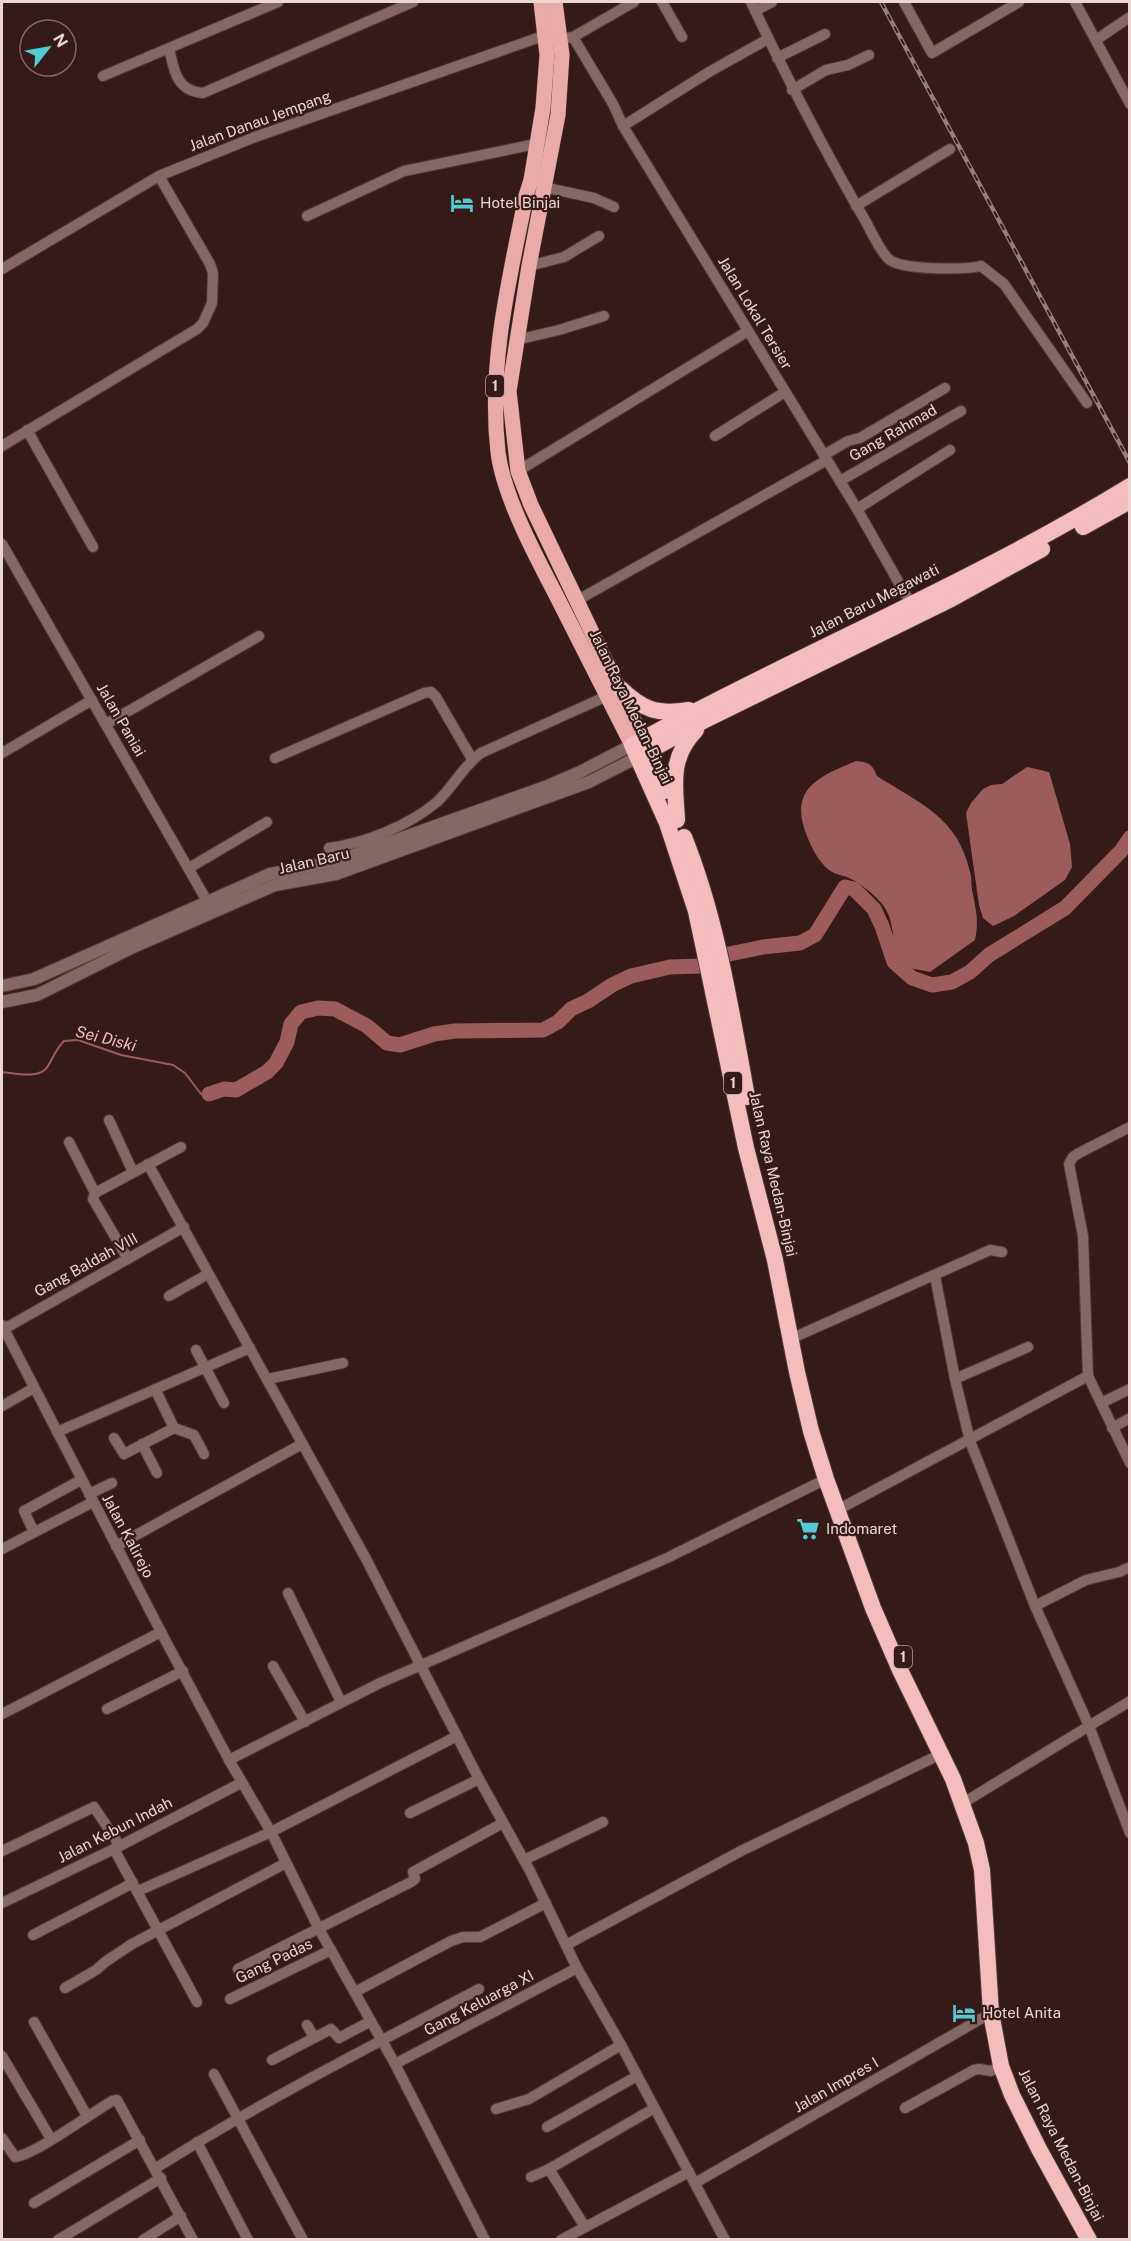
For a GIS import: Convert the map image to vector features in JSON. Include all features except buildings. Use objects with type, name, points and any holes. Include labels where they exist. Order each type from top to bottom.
[{"type":"highway","name":"Jalan Baru Megawati","points":[[919,605],[1130,486]]},
{"type":"highway","name":"Jalan Baru Megawati","points":[[640,748],[919,605],[1130,501]]},
{"type":"highway","points":[[613,692],[659,712],[704,714]]},
{"type":"highway","points":[[677,820],[674,775],[677,761],[704,714]]},
{"type":"highway","name":"Jalan Raya Medan-Binjai","points":[[640,748],[677,820],[698,876],[707,934],[783,1258],[797,1336],[818,1429],[843,1506],[846,1524],[896,1660],[966,1801],[982,1870],[991,2013],[1001,2066],[1012,2095],[1097,2240]]},
{"type":"highway","name":"Jalan Raya Medan-Binjai","points":[[640,748],[696,911],[707,934]]},
{"type":"highway","name":"Jalan Raya Medan-Binjai","points":[[724,1006],[746,1148],[775,1260],[811,1431],[826,1479],[984,1841],[990,1869],[999,2012],[1008,2061],[1048,2158]]},
{"type":"highway","name":"Jalan Raya Medan-Binjai","points":[[1057,2174],[1089,2240]]},
{"type":"main road","name":"Jalan Raya Medan-Binjai","points":[[541,2],[560,37]]},
{"type":"main road","name":"Jalan Raya Medan-Binjai","points":[[555,2],[562,55],[558,115],[543,187],[509,391],[518,471],[531,505],[576,601],[613,692],[640,748]]},
{"type":"main road","name":"Jalan Raya Medan-Binjai","points":[[560,37],[547,55],[543,108],[531,180],[526,195],[499,333],[495,383],[498,454],[505,482],[532,548],[613,692]]},
{"type":"street","points":[[103,76],[278,2]]},
{"type":"street","points":[[169,48],[173,70],[178,79],[185,88],[193,93],[203,93],[413,2]]},
{"type":"street","name":"Jalan Danau Jempang","points":[[2,269],[159,176],[266,133],[560,37],[634,2]]},
{"type":"street","points":[[662,2],[682,37]]},
{"type":"street","points":[[772,2],[753,6],[792,90],[856,206],[889,260],[900,264],[927,267],[969,269],[981,266],[998,278],[1087,403]]},
{"type":"street","points":[[904,2],[932,53],[1019,2]]},
{"type":"street","points":[[1076,2],[1130,104]]},
{"type":"street","points":[[1096,40],[1130,17]]},
{"type":"street","points":[[777,58],[825,34]]},
{"type":"street","name":"Jalan Lokal Tersier","points":[[560,37],[613,104],[623,126],[856,509],[919,605]]},
{"type":"street","points":[[623,126],[709,72],[768,39]]},
{"type":"street","points":[[792,90],[822,72],[849,65],[869,55]]},
{"type":"street","points":[[308,216],[404,171],[536,144]]},
{"type":"street","points":[[856,206],[950,149]]},
{"type":"street","points":[[2,446],[197,329],[208,313],[213,293],[210,264],[159,176]]},
{"type":"street","points":[[543,187],[594,198],[614,207]]},
{"type":"street","points":[[529,266],[564,258],[599,236]]},
{"type":"street","points":[[516,340],[604,316]]},
{"type":"street","points":[[518,471],[748,331]]},
{"type":"street","points":[[576,601],[825,457],[848,441],[860,438],[945,388]]},
{"type":"street","points":[[715,436],[785,392]]},
{"type":"street","name":"Gang Rahmad","points":[[840,482],[961,411]]},
{"type":"street","points":[[27,430],[93,547]]},
{"type":"street","points":[[856,509],[950,450]]},
{"type":"street","name":"Jalan Paniai","points":[[2,544],[210,906]]},
{"type":"street","points":[[106,723],[259,636]]},
{"type":"street","points":[[275,759],[424,693],[431,692],[472,759]]},
{"type":"street","points":[[329,848],[380,844],[437,801],[472,759],[481,753],[613,692]]},
{"type":"street","points":[[2,753],[92,700]]},
{"type":"street","name":"Jalan Baru","points":[[2,986],[34,979],[210,906],[275,885],[336,874],[380,844],[589,782],[640,748]]},
{"type":"street","points":[[189,868],[267,822]]},
{"type":"street","name":"Jalan Baru","points":[[2,1002],[37,995],[210,906]]},
{"type":"street","points":[[109,1120],[133,1172]]},
{"type":"street","points":[[1128,1458],[1088,1376],[1083,1236],[1069,1164],[1079,1153],[1130,1127]]},
{"type":"street","points":[[69,1142],[95,1193]]},
{"type":"street","points":[[128,1259],[93,1199],[95,1193],[181,1147]]},
{"type":"street","points":[[148,1164],[365,1557],[422,1665],[478,1779],[524,1860],[577,1968],[621,2045],[653,2109],[725,2240]]},
{"type":"street","name":"Gang Baldah VIII","points":[[3,1327],[184,1227]]},
{"type":"street","points":[[797,1336],[990,1250],[1002,1251]]},
{"type":"street","points":[[169,1296],[208,1274]]},
{"type":"street","points":[[935,1276],[954,1379],[970,1441],[1035,1606],[1089,1726],[1130,1833]]},
{"type":"street","name":"Jalan Kalirejo","points":[[3,1327],[161,1632],[241,1783],[271,1832],[331,1950],[395,2064],[485,2240]]},
{"type":"street","points":[[954,1379],[1028,1347]]},
{"type":"street","points":[[57,1432],[250,1348]]},
{"type":"street","points":[[196,1350],[224,1403]]},
{"type":"street","points":[[268,1379],[343,1363]]},
{"type":"street","points":[[843,1506],[970,1441],[1088,1376]]},
{"type":"street","points":[[2,1406],[34,1388]]},
{"type":"street","points":[[155,1389],[174,1428],[194,1435],[204,1454]]},
{"type":"street","points":[[1101,1403],[1130,1389]]},
{"type":"street","points":[[1114,1431],[1130,1418]]},
{"type":"street","points":[[1114,1431],[1130,1426]]},
{"type":"street","points":[[114,1438],[124,1454],[174,1428]]},
{"type":"street","points":[[142,1444],[157,1473]]},
{"type":"street","points":[[116,1546],[302,1444]]},
{"type":"street","points":[[229,1760],[341,1702],[667,1557],[826,1479]]},
{"type":"street","points":[[34,1532],[24,1511],[81,1480]]},
{"type":"street","points":[[2,1549],[91,1498],[111,1483]]},
{"type":"street","points":[[1035,1606],[1086,1580],[1130,1567]]},
{"type":"street","points":[[288,1593],[341,1702]]},
{"type":"street","points":[[2,1714],[161,1632]]},
{"type":"street","points":[[273,1666],[305,1722]]},
{"type":"street","points":[[107,1709],[183,1671]]},
{"type":"street","points":[[966,1801],[1130,1701]]},
{"type":"street","points":[[33,1935],[136,1887],[271,1832],[457,1736]]},
{"type":"street","points":[[566,1945],[741,1851],[941,1754]]},
{"type":"street","points":[[410,1813],[478,1779]]},
{"type":"street","name":"Jalan Kebun Indah","points":[[2,1903],[117,1848],[241,1783]]},
{"type":"street","points":[[2,1851],[94,1807],[197,2002]]},
{"type":"street","points":[[524,1860],[603,1822]]},
{"type":"street","points":[[238,1969],[411,1882],[415,1879],[414,1872],[503,1823]]},
{"type":"street","points":[[65,1988],[96,1970],[132,1944],[286,1863]]},
{"type":"street","points":[[355,1992],[451,1941],[463,1937],[480,1937],[546,1903]]},
{"type":"street","name":"Gang Padas","points":[[230,1999],[331,1950]]},
{"type":"street","name":"Gang Keluarga XI","points":[[395,2064],[577,1968]]},
{"type":"street","points":[[58,2240],[158,2173],[197,2142],[380,2039],[479,1989]]},
{"type":"street","name":"Jalan Impres I","points":[[695,2183],[991,2013]]},
{"type":"street","points":[[272,2060],[332,2029],[339,2038],[371,2021]]},
{"type":"street","points":[[34,2022],[87,2116]]},
{"type":"street","points":[[307,2025],[314,2037]]},
{"type":"street","points":[[496,2109],[529,2098],[621,2045]]},
{"type":"street","points":[[2,2056],[51,2139]]},
{"type":"street","points":[[905,2108],[975,2070],[991,2071],[1001,2066]]},
{"type":"street","points":[[214,2074],[303,2240]]},
{"type":"street","points":[[547,2127],[637,2076]]},
{"type":"street","points":[[2,2138],[15,2157],[36,2148],[117,2100],[194,2240]]},
{"type":"street","points":[[531,2177],[653,2109]]},
{"type":"street","points":[[34,2203],[141,2140]]},
{"type":"street","points":[[197,2142],[248,2240]]},
{"type":"street","points":[[549,2169],[585,2228]]},
{"type":"street","points":[[561,2240],[689,2172]]},
{"type":"street","points":[[143,2240],[181,2216]]},
{"type":"shaded area","points":[[856,761],[870,765],[877,776],[935,814],[956,838],[964,853],[971,874],[977,927],[975,940],[930,972],[910,968],[900,962],[890,919],[883,905],[857,882],[825,867],[807,836],[801,807],[804,796],[819,779]]},
{"type":"shaded area","points":[[1027,767],[1049,772],[1070,844],[1072,867],[1065,880],[1014,916],[993,926],[983,918],[979,905],[966,813],[983,789],[991,785],[1002,784]]},
{"type":"waterway","points":[[209,1094],[224,1089],[236,1090],[267,1072],[276,1063],[287,1042],[291,1024],[301,1012],[318,1008],[335,1009],[367,1026],[387,1043],[400,1045],[434,1034],[455,1031],[543,1030],[558,1022],[571,1009],[631,976],[670,967],[702,966],[729,954],[800,943],[815,935],[845,887],[854,889],[874,909],[894,962],[912,978],[932,985],[952,982],[970,972],[989,955],[1065,908],[1121,851],[1130,838]]},
{"type":"waterway","name":"Sei Diski","points":[[2,1072],[27,1075],[39,1073],[48,1066],[64,1041],[78,1040],[121,1055],[173,1065],[185,1073],[201,1094],[209,1094]]},
{"type":"railway","points":[[881,2],[1130,463]]},
{"type":"place","name":"Hotel Binjai","points":[[462,203]]},
{"type":"place","name":"Indomaret","points":[[808,1529]]},
{"type":"place","name":"Hotel Anita","points":[[964,2013]]}]
